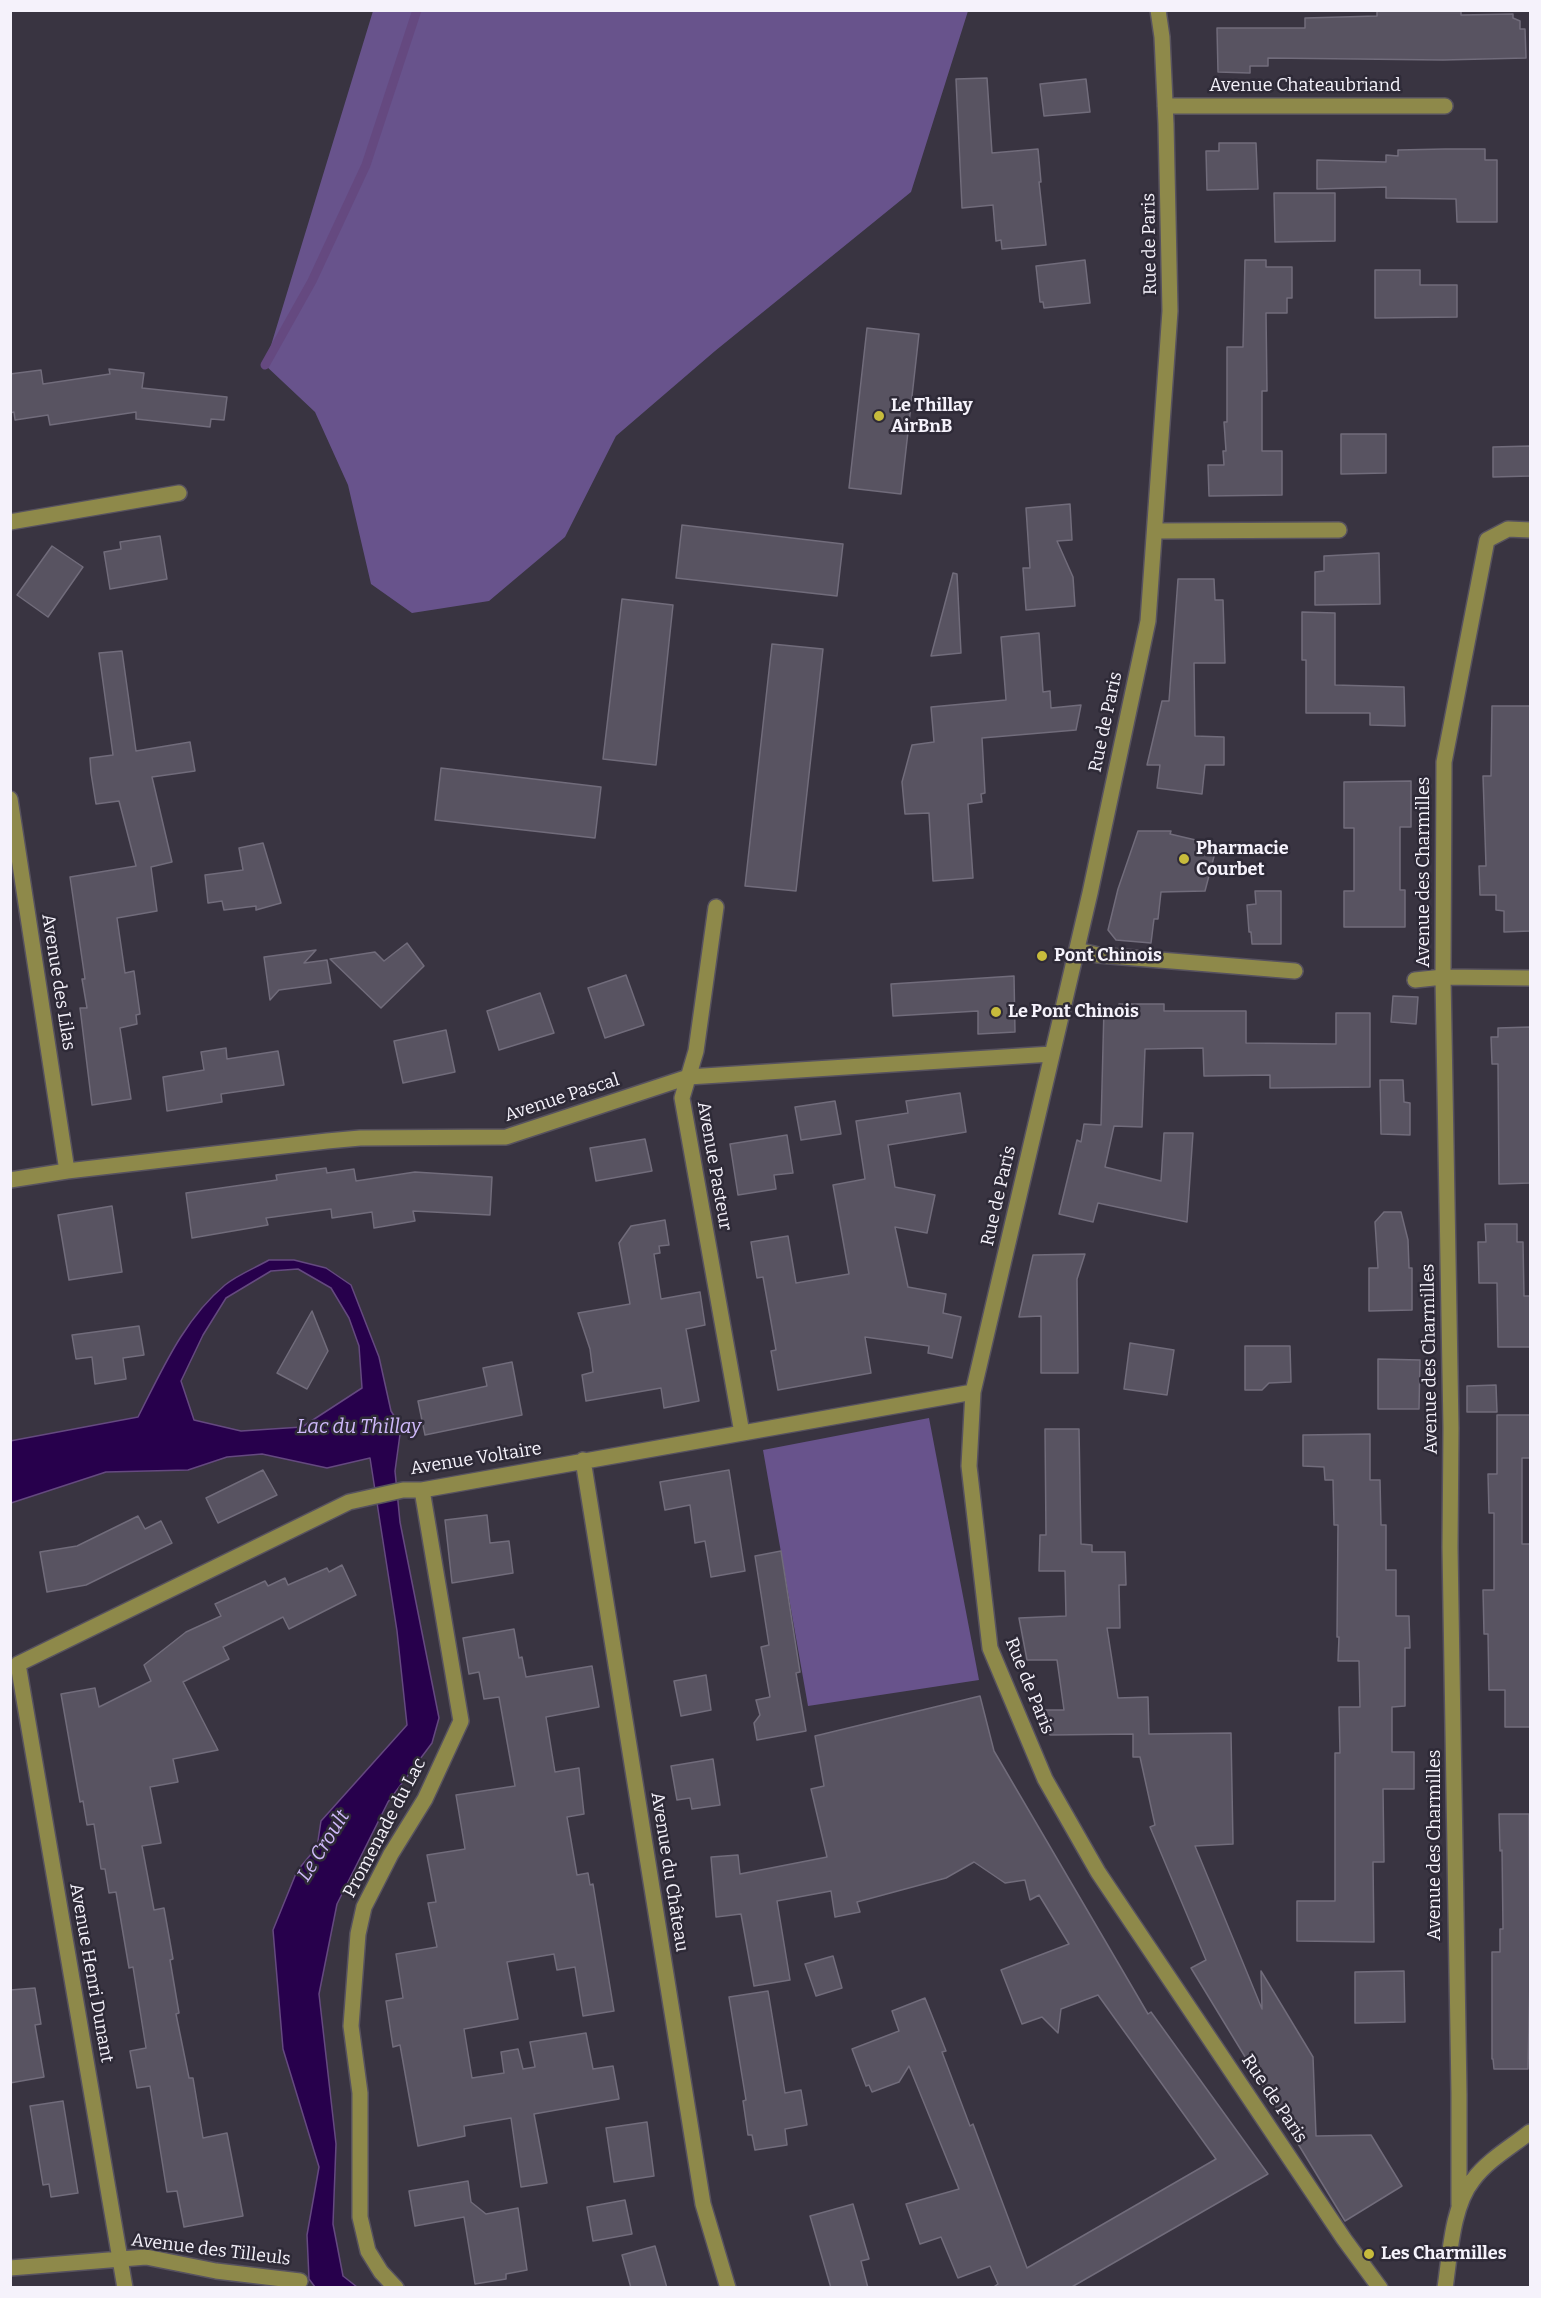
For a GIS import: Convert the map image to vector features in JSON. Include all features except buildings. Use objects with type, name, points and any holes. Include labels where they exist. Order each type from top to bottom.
[{"type":"street","name":"Rue de Paris","points":[[1158,10],[1162,37],[1169,195],[1170,311],[1148,621],[1077,950],[973,1392],[969,1466],[990,1648],[1045,1779],[1098,1872],[1380,2288]]},
{"type":"street","name":"Avenue Chateaubriand","points":[[1165,106],[1445,106]]},
{"type":"street","points":[[10,522],[179,493]]},
{"type":"street","name":"Avenue des Charmilles","points":[[1459,2205],[1450,1547],[1451,1428],[1443,977],[1444,762],[1487,540],[1508,529],[1530,530]]},
{"type":"street","points":[[1155,531],[1339,530]]},
{"type":"street","name":"Avenue des Lilas","points":[[10,799],[67,1171]]},
{"type":"street","name":"Avenue Pasteur","points":[[716,907],[696,1051],[682,1098],[742,1433]]},
{"type":"street","points":[[1077,950],[1098,955],[1294,971]]},
{"type":"street","points":[[1415,980],[1443,977],[1530,978]]},
{"type":"street","name":"Avenue Pascal","points":[[10,1180],[67,1171],[360,1138],[506,1137],[688,1077],[1052,1054]]},
{"type":"street","name":"Avenue Voltaire","points":[[14,1661],[330,1511],[368,1497],[403,1490],[423,1490],[973,1392]]},
{"type":"street","name":"Avenue du Château","points":[[583,1460],[703,2204],[728,2288]]},
{"type":"street","name":"Promenade du Lac","points":[[396,2288],[381,2272],[368,2251],[360,2217],[360,2093],[351,2026],[358,1934],[364,1907],[391,1854],[425,1799],[461,1721],[423,1490]]},
{"type":"street","name":"Avenue Henri Dunant","points":[[14,1661],[126,2288]]},
{"type":"street","points":[[1445,2288],[1459,2205],[1472,2181],[1488,2164],[1530,2132]]},
{"type":"street","name":"Avenue des Tilleuls","points":[[10,2268],[146,2257],[216,2271],[300,2281]]},
{"type":"shaded area","points":[[373,11],[968,11],[911,192],[715,351],[616,436],[565,537],[489,601],[412,613],[371,584],[348,485],[315,412],[265,365]]},
{"type":"shaded area","points":[[929,1418],[979,1680],[808,1706],[763,1450]]},
{"type":"water","name":"Lac du Thillay","points":[[269,1260],[294,1260],[326,1268],[351,1285],[379,1357],[391,1411],[401,1427],[395,1471],[400,1522],[439,1718],[432,1743],[388,1802],[337,1904],[319,1994],[336,2144],[333,2224],[343,2276],[357,2287],[315,2287],[309,2279],[307,2235],[319,2167],[283,2049],[273,1930],[297,1871],[317,1847],[321,1821],[407,1725],[397,1631],[370,1458],[327,1468],[262,1454],[227,1457],[188,1470],[106,1472],[11,1503],[10,1441],[138,1417],[175,1346],[197,1313],[225,1285]],"holes":[[[298,1269],[331,1288],[349,1318],[359,1346],[362,1388],[302,1427],[241,1431],[194,1420],[181,1381],[203,1335],[226,1298],[271,1271]]]},
{"type":"waterway","points":[[265,365],[312,281],[366,165],[417,10]]},
{"type":"place","name":"Le Thillay AirBnB","points":[[879,416]]},
{"type":"place","name":"Pharmacie Courbet","points":[[1184,859]]},
{"type":"place","name":"Pont Chinois","points":[[1042,956]]},
{"type":"place","name":"Le Pont Chinois","points":[[996,1012]]},
{"type":"place","name":"Les Charmilles","points":[[1369,2254]]},
{"type":"water label","name":"Le Croult","points":[[324,1846]]}]
